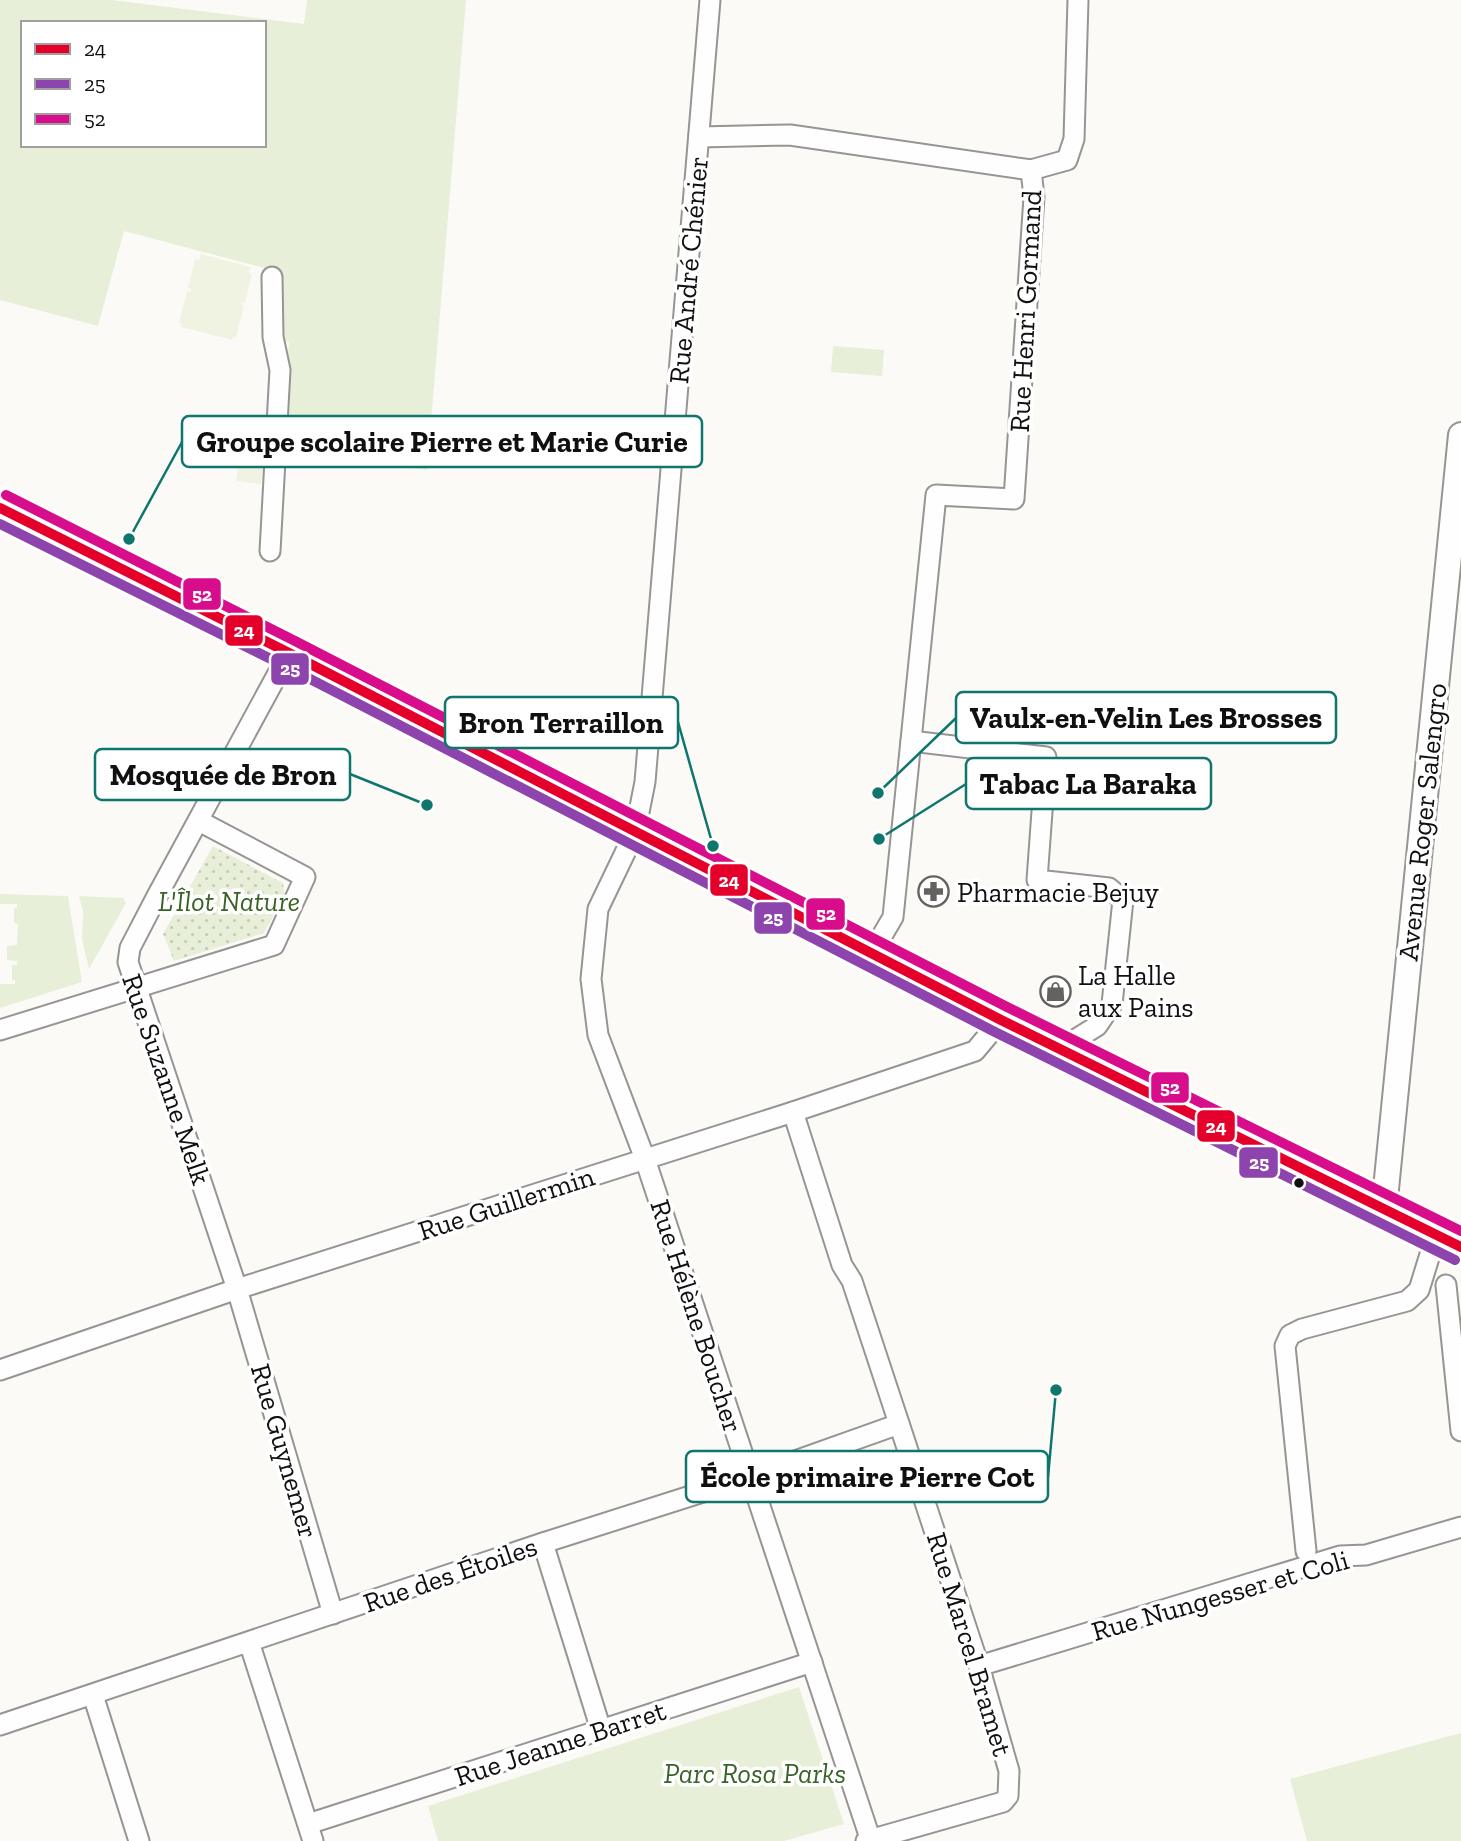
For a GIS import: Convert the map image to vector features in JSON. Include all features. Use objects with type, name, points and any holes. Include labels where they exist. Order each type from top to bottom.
[{"type":"main road","points":[[0,508],[289,653],[1001,1020],[1448,1241]]},
{"type":"street","name":"Rue André Chénier","points":[[635,832],[645,782],[710,0]]},
{"type":"street","points":[[1031,170],[1068,160],[1074,139],[1078,0]]},
{"type":"street","name":"Rue Henri Gormand","points":[[699,137],[790,135],[1031,170],[1034,197],[1014,499],[936,495],[911,741]]},
{"type":"street","points":[[270,551],[281,370],[273,337],[272,276]]},
{"type":"street","name":"Avenue Roger Salengro","points":[[1384,1209],[1461,435]]},
{"type":"street","name":"Rue Suzanne Melk","points":[[237,1289],[128,962],[130,948],[289,653]]},
{"type":"street","points":[[872,953],[893,917],[911,741],[1046,757],[1037,880],[1109,888],[1123,900],[1112,1004],[1097,1026],[1060,1049]]},
{"type":"street","points":[[0,1031],[274,946],[305,877],[199,821]]},
{"type":"street","name":"Rue Hélène Boucher","points":[[635,832],[598,909],[591,979],[598,1035],[645,1158],[869,1841]]},
{"type":"street","name":"Rue Guillermin","points":[[0,1370],[237,1289],[793,1112],[975,1051],[1001,1020]]},
{"type":"street","name":"Rue Marcel Bramet","points":[[793,1112],[842,1265],[852,1281],[979,1665],[1009,1771],[1008,1796],[1003,1801],[869,1841]]},
{"type":"street","name":"Rue Nungesser et Coli","points":[[1306,1551],[1285,1346],[1290,1335],[1303,1329],[1407,1301],[1419,1290],[1448,1241]]},
{"type":"street","points":[[1446,1285],[1461,1432]]},
{"type":"street","name":"Rue Guynemer","points":[[237,1289],[333,1614]]},
{"type":"street","name":"Rue des Étoiles","points":[[0,1725],[543,1543],[750,1477],[900,1424]]},
{"type":"street","name":"Rue Nungesser et Coli","points":[[979,1665],[1340,1556],[1366,1555],[1461,1527]]},
{"type":"street","points":[[543,1543],[601,1730]]},
{"type":"street","points":[[249,1642],[310,1833]]},
{"type":"street","name":"Rue Jeanne Barret","points":[[310,1833],[601,1730],[812,1662]]},
{"type":"street","points":[[93,1695],[139,1841]]},
{"type":"green space","points":[[0,0],[112,0],[304,24],[307,0],[466,0],[427,470],[282,450],[289,342],[278,340],[283,273],[124,231],[98,326],[0,300]]},
{"type":"green space","points":[[201,254],[251,267],[249,273],[252,274],[245,303],[241,304],[244,306],[236,337],[232,340],[181,327],[182,324],[179,323],[187,291],[191,292],[188,288],[195,259],[199,260]]},
{"type":"green space","points":[[833,346],[884,350],[882,376],[831,372]]},
{"type":"green space","points":[[242,437],[267,440],[261,484],[236,481]]},
{"type":"green space","name":"L'Îlot Nature","points":[[213,846],[283,883],[285,896],[264,933],[174,961],[163,934]]},
{"type":"green space","points":[[0,894],[68,896],[82,982],[0,1008],[0,984],[15,984],[15,980],[12,980],[12,965],[17,965],[17,961],[7,960],[7,946],[17,945],[18,924],[14,923],[14,908],[17,908],[17,904],[0,904]]},
{"type":"green space","points":[[79,896],[123,898],[126,903],[89,969],[82,939],[83,912]]},
{"type":"green space","name":"Parc Rosa Parks","points":[[799,1687],[844,1824],[784,1841],[438,1841],[428,1806]]},
{"type":"green space","points":[[1461,1733],[1461,1841],[1307,1841],[1290,1779]]},
{"type":"transit line","name":"52","points":[[6,495],[1007,1007],[1461,1231]]},
{"type":"transit line","name":"24","points":[[0,508],[289,653],[1001,1020],[1461,1247]]},
{"type":"transit line","name":"25","points":[[0,524],[283,665],[995,1032],[1455,1260]]},
{"type":"place","name":"Groupe scolaire Pierre et Marie Curie","points":[[129,539]]},
{"type":"place","name":"Vaulx-en-Velin Les Brosses","points":[[878,793]]},
{"type":"place","name":"Mosquée de Bron","points":[[427,805]]},
{"type":"place","name":"Tabac La Baraka","points":[[879,839]]},
{"type":"place","name":"Bron Terraillon","points":[[713,846]]},
{"type":"place","name":"Pharmacie Bejuy","points":[[934,892]]},
{"type":"place","name":"La Halle aux Pains","points":[[1055,991]]},
{"type":"place","name":"École primaire Pierre Cot","points":[[1056,1390]]}]
